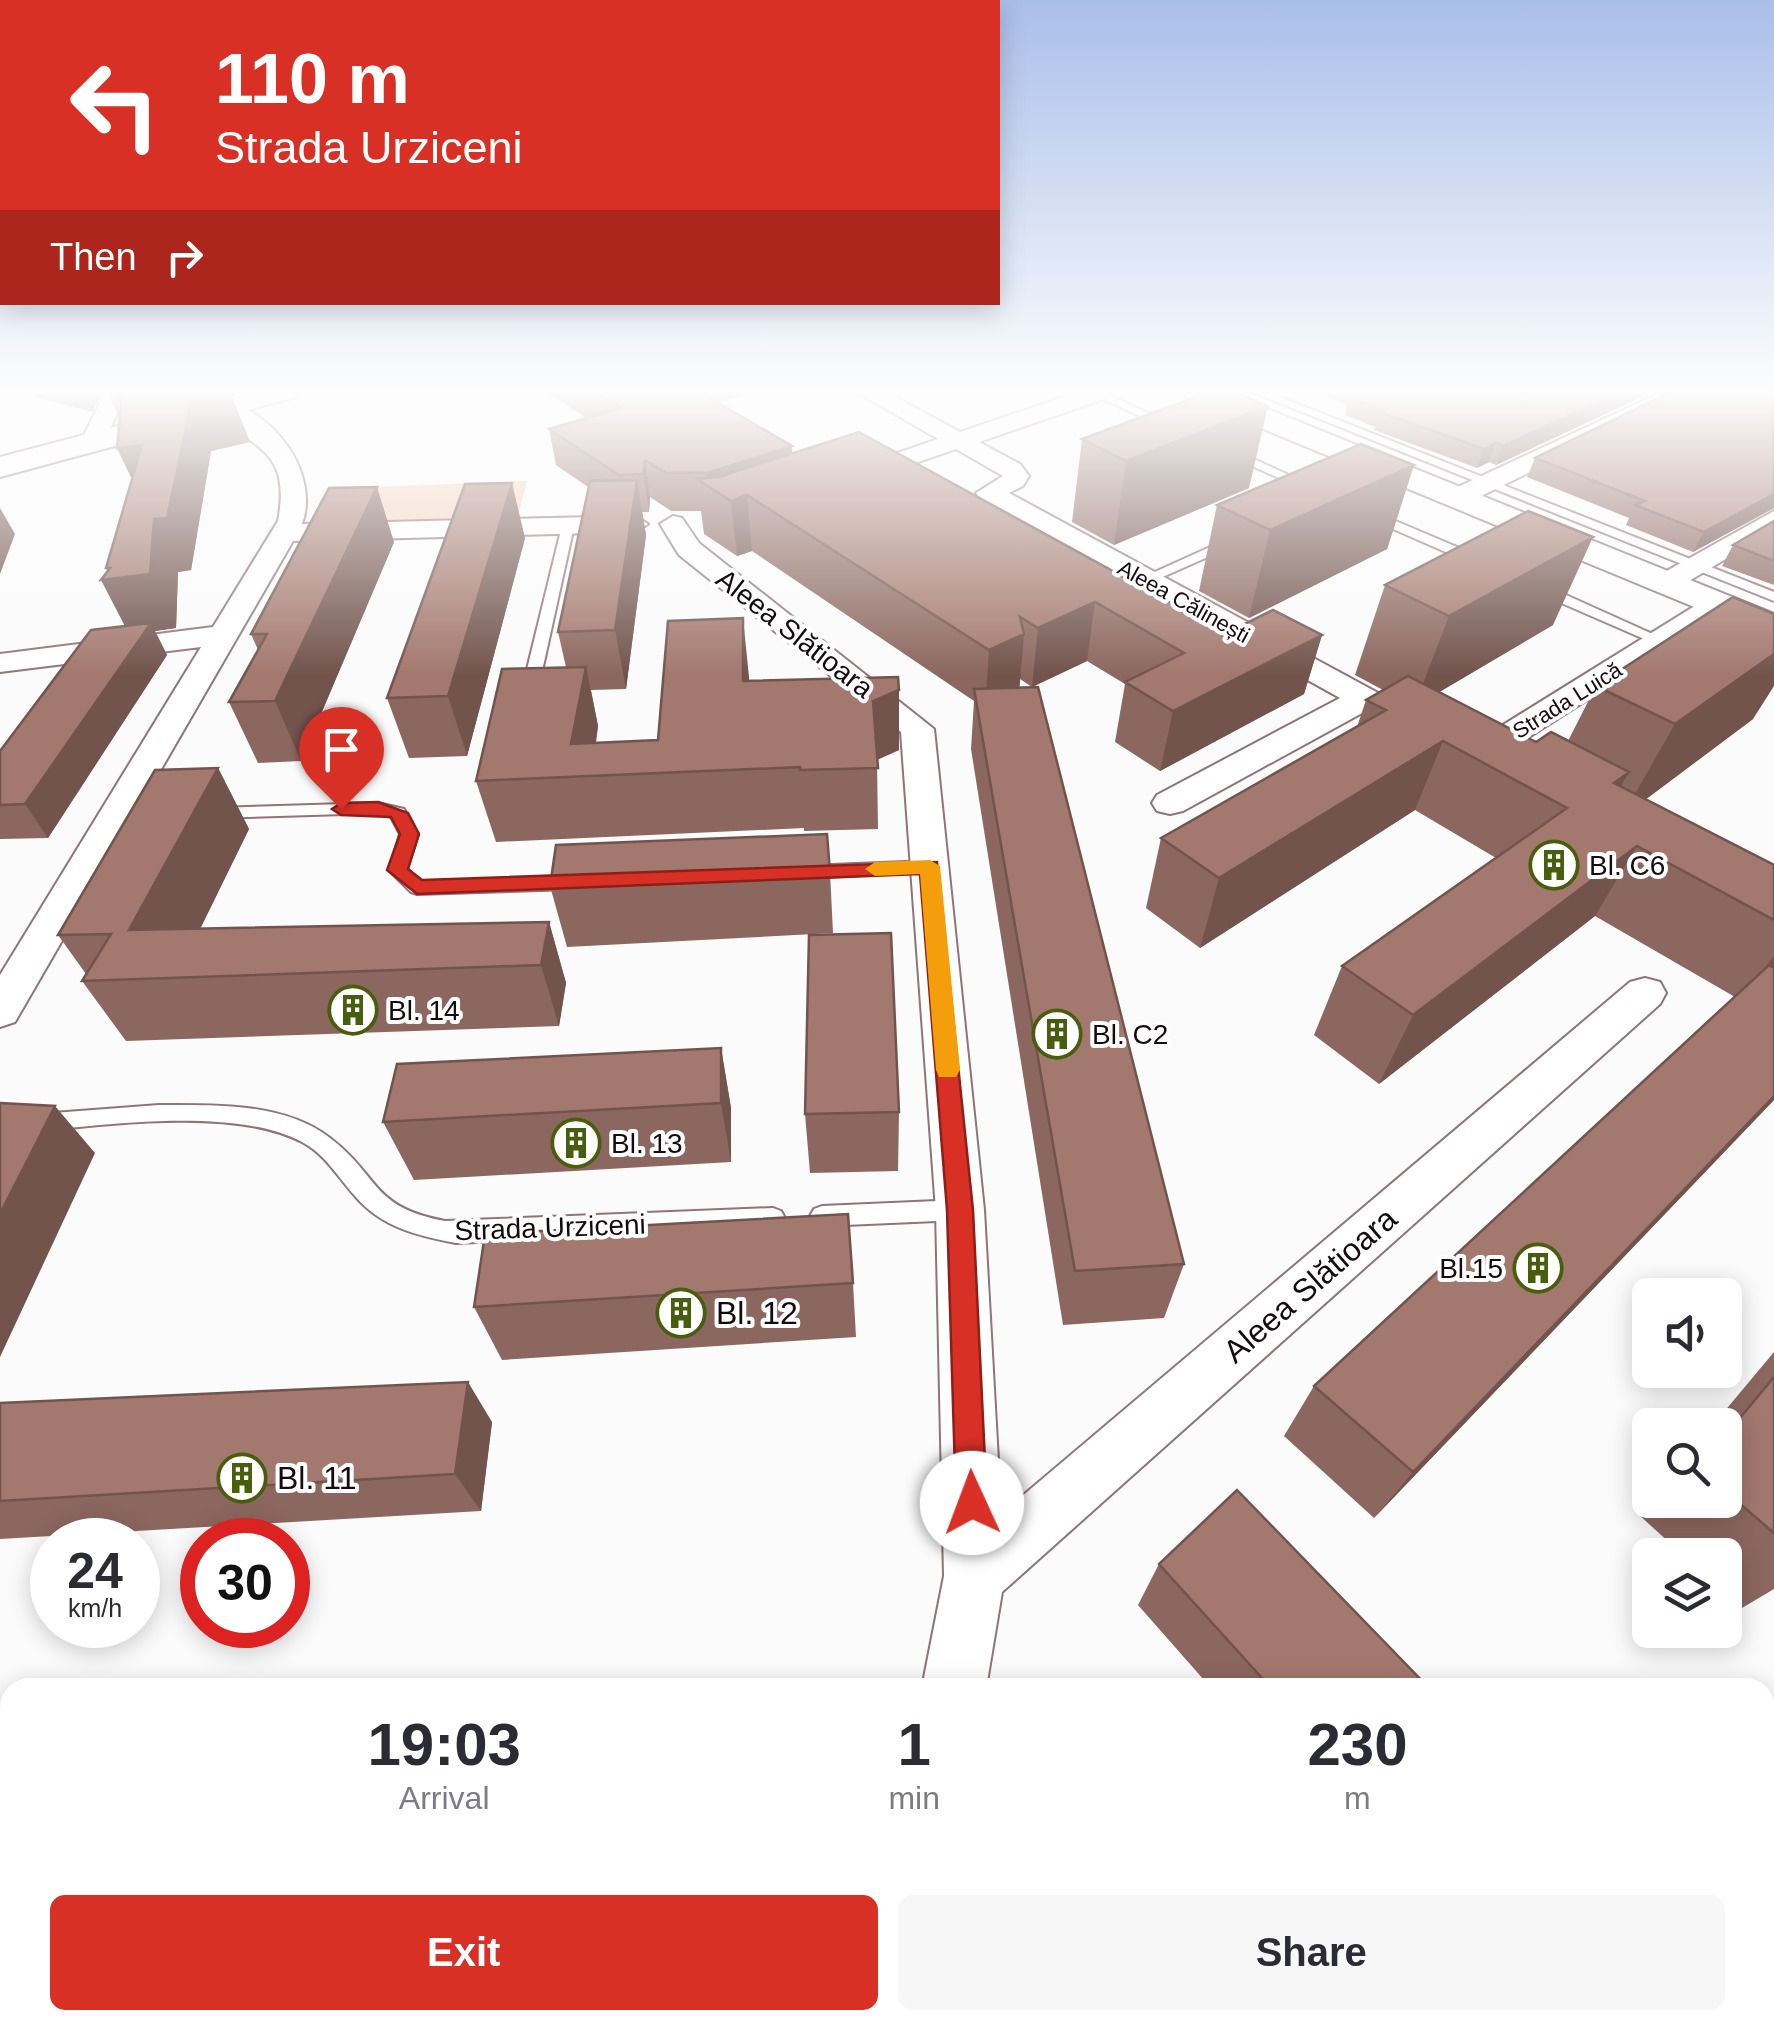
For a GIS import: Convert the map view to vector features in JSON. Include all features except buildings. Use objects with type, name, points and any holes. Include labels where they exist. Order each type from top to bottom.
[{"type":"main road","points":[[1456,486],[1679,575],[1716,606],[1774,628]]},
{"type":"street","points":[[5,995],[128,815],[225,634],[286,532],[296,504],[295,486]]},
{"type":"street","name":"Aleea Călinești","points":[[1006,486],[989,493],[1506,776]]},
{"type":"street","points":[[1471,491],[1482,486]]},
{"type":"street","points":[[1679,575],[1774,519]]},
{"type":"street","name":"Aleea Slătioara","points":[[286,532],[685,524],[689,549],[918,729],[960,1210],[974,1576],[956,1678]]},
{"type":"street","name":"Strada Luică","points":[[1473,758],[1716,606]]},
{"type":"street","points":[[0,662],[225,634]]},
{"type":"street","points":[[1170,803],[1363,699]]},
{"type":"street","name":"Aleea Slătioara","points":[[974,1576],[1645,993]]},
{"type":"lane","points":[[1305,486],[1315,490]]},
{"type":"lane","points":[[1459,486],[1471,491]]},
{"type":"lane","points":[[1352,506],[1497,570]]},
{"type":"lane","points":[[528,701],[568,526]]},
{"type":"lane","points":[[1144,580],[1247,535]]},
{"type":"lane","points":[[1679,575],[1774,597]]},
{"type":"lane","name":"Strada Luică","points":[[1534,586],[1693,655]]},
{"type":"lane","points":[[192,813],[378,808],[398,813],[410,834],[398,870],[417,888],[602,882]]},
{"type":"lane","points":[[795,873],[930,866]]},
{"type":"lane","name":"Strada Urziceni","points":[[0,1126],[250,1115],[308,1134],[338,1156],[376,1204],[415,1227],[456,1232],[960,1210]]},
{"type":"shaded area","points":[[526,486],[517,521],[326,528],[346,488]]},
{"type":"slow traffic","points":[[875,869],[930,866],[948,1070]]},
{"type":"place","name":"Bl. C6","points":[[1554,865]]},
{"type":"place","name":"Bl. 14","points":[[353,1010]]},
{"type":"place","name":"Bl. C2","points":[[1057,1034]]},
{"type":"place","name":"Bl. 13","points":[[576,1143]]},
{"type":"place","name":"Bl.15","points":[[1538,1268]]},
{"type":"place","name":"Bl. 12","points":[[681,1313]]},
{"type":"place","name":"Bl. 11","points":[[242,1478]]},
{"type":"route","points":[[341,809],[378,808],[398,813],[410,834],[398,870],[417,888],[930,866],[960,1210],[972,1503]]}]
